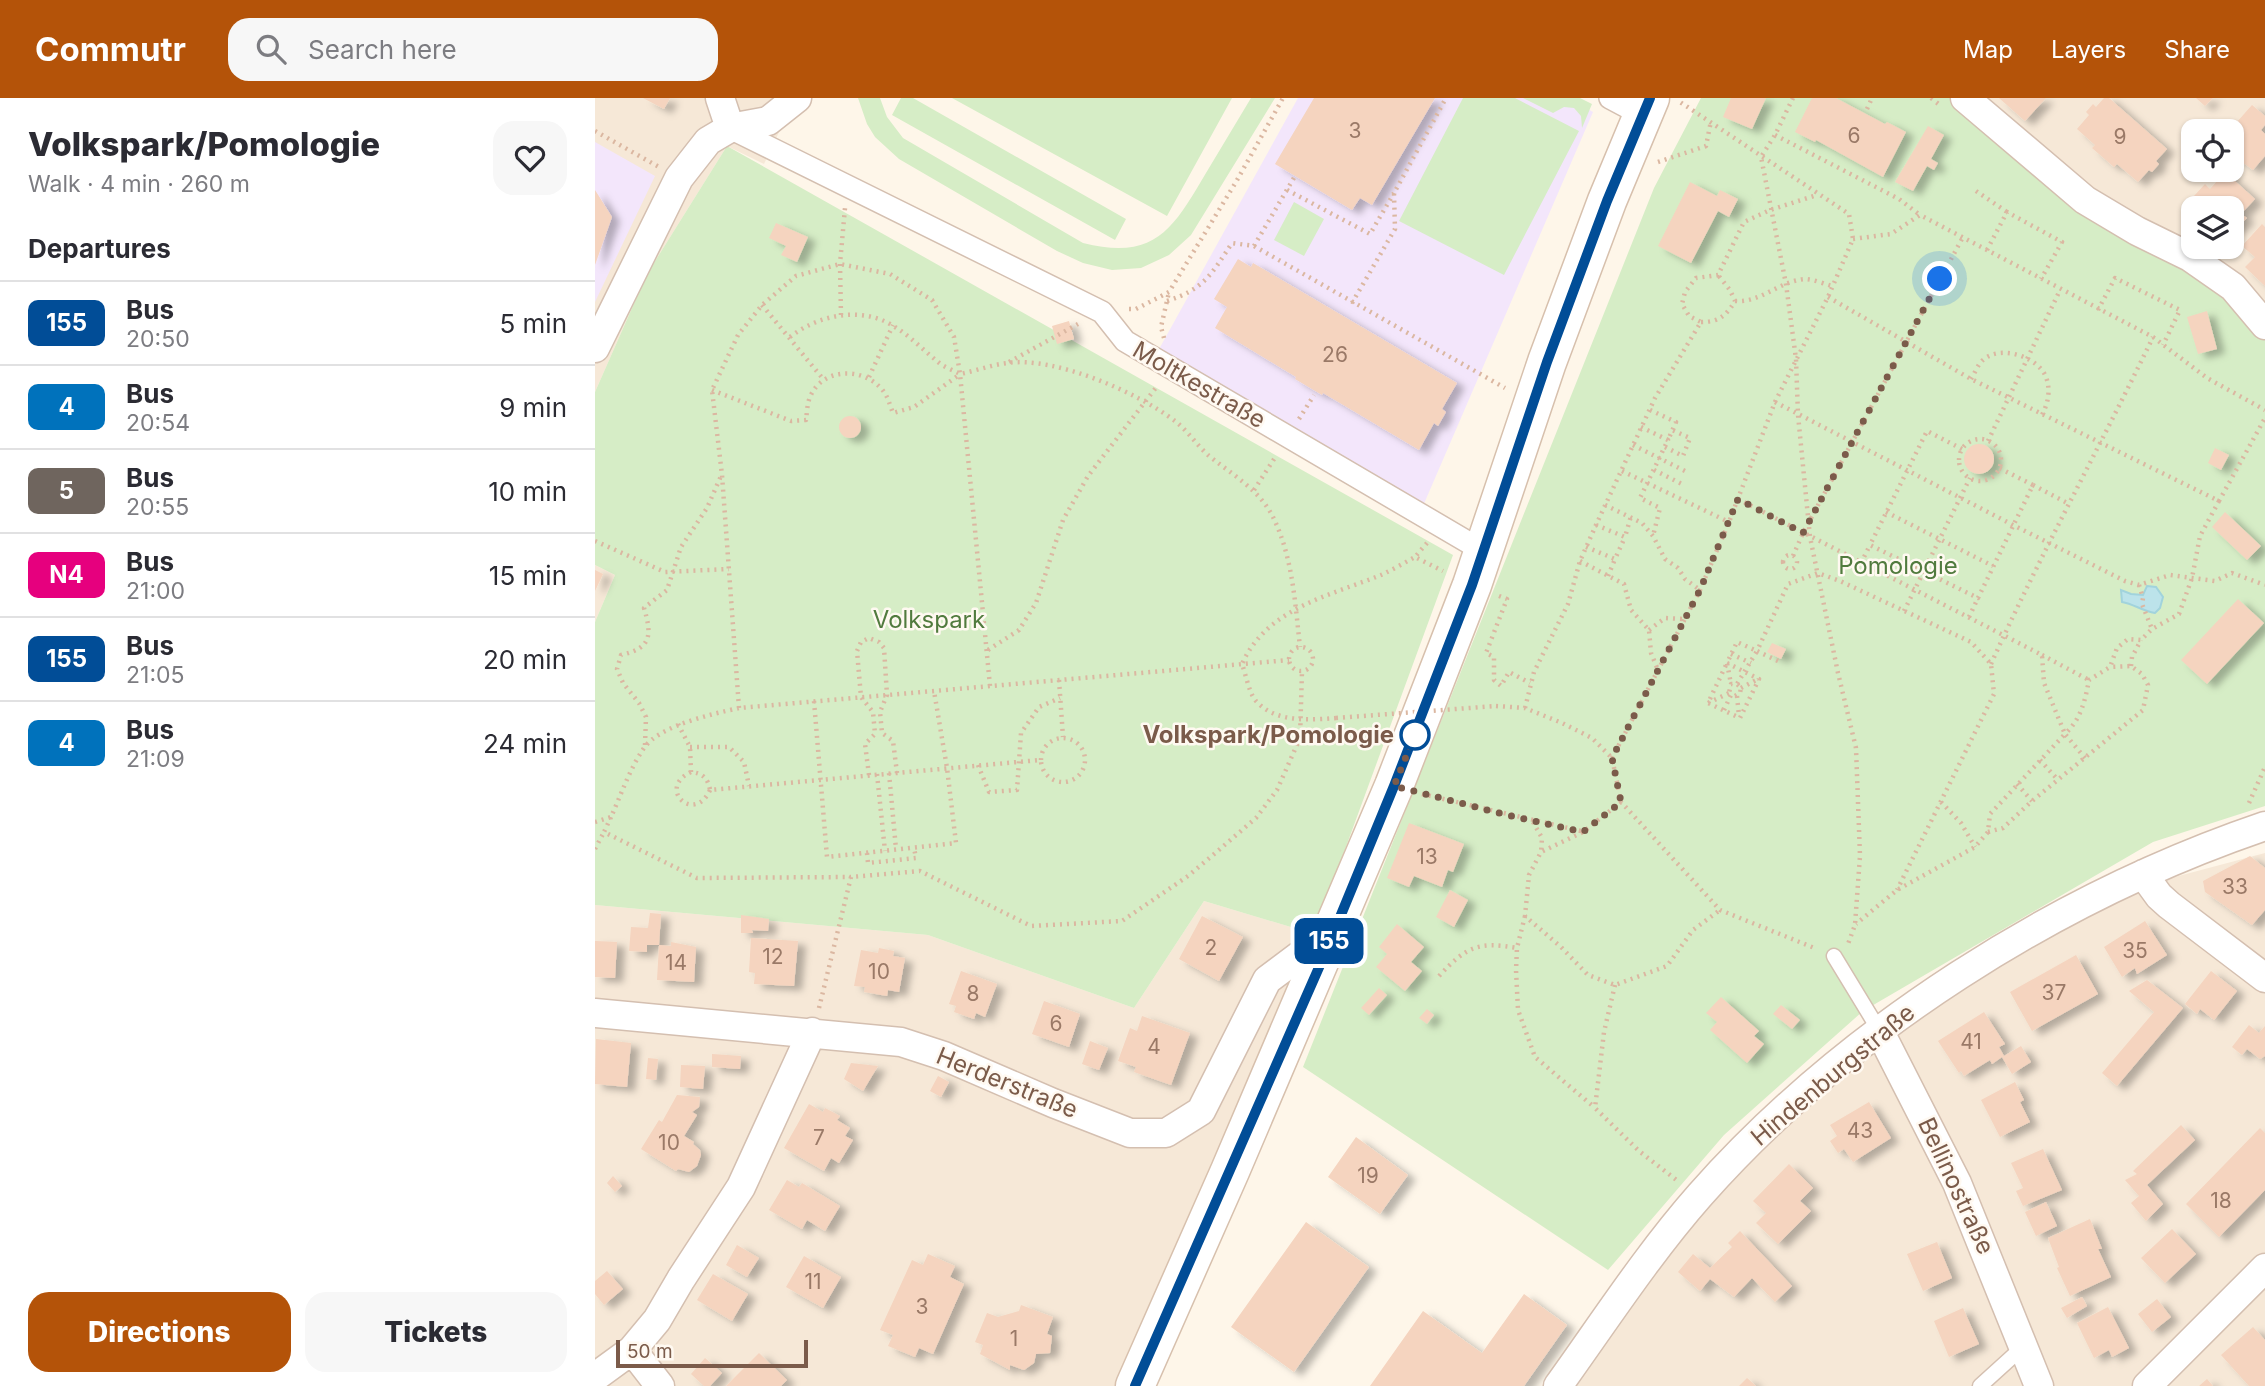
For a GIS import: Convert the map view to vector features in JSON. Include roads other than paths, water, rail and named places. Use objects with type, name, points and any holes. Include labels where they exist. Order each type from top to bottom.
[{"type":"main road","points":[[1135,1386],[1324,956],[1394,786],[1472,585],[1534,401],[1644,102]]},
{"type":"street","points":[[720,98],[730,128]]},
{"type":"street","points":[[595,348],[679,178],[708,141],[730,128],[768,121],[797,98]]},
{"type":"street","points":[[1965,98],[2085,200],[2137,232],[2190,257],[2233,287],[2265,325]]},
{"type":"street","name":"Moltkestraße","points":[[730,128],[1102,312],[1125,341],[1483,551]]},
{"type":"street","name":"Hindenburgstraße","points":[[1558,1386],[1651,1257],[1699,1197],[1785,1110],[1879,1030],[1948,983],[2072,910],[2143,874],[2265,826]]},
{"type":"street","points":[[2143,874],[2169,905],[2265,978]]},
{"type":"street","name":"Herderstraße","points":[[595,1013],[901,1042],[944,1056],[1130,1133],[1166,1133],[1201,1111],[1266,980],[1299,956],[1324,956]]},
{"type":"street","name":"Bellinostraße","points":[[1879,1030],[1962,1193],[2039,1386]]},
{"type":"street","points":[[595,1377],[632,1350],[657,1320],[741,1187],[812,1032]]},
{"type":"street","points":[[2147,1386],[2265,1268]]},
{"type":"street","points":[[632,1350],[660,1386]]},
{"type":"lane","points":[[1834,956],[1879,1030]]},
{"type":"lane","points":[[1980,1386],[2023,1347]]},
{"type":"water","points":[[2147,586],[2156,587],[2163,597],[2160,608],[2155,613],[2122,602],[2121,590],[2143,595]]},
{"type":"place","name":"Volkspark/Pomologie","points":[[1415,735]]},
{"type":"park label","name":"Pomologie","points":[[1898,566]]},
{"type":"park label","name":"Volkspark","points":[[929,620]]}]
